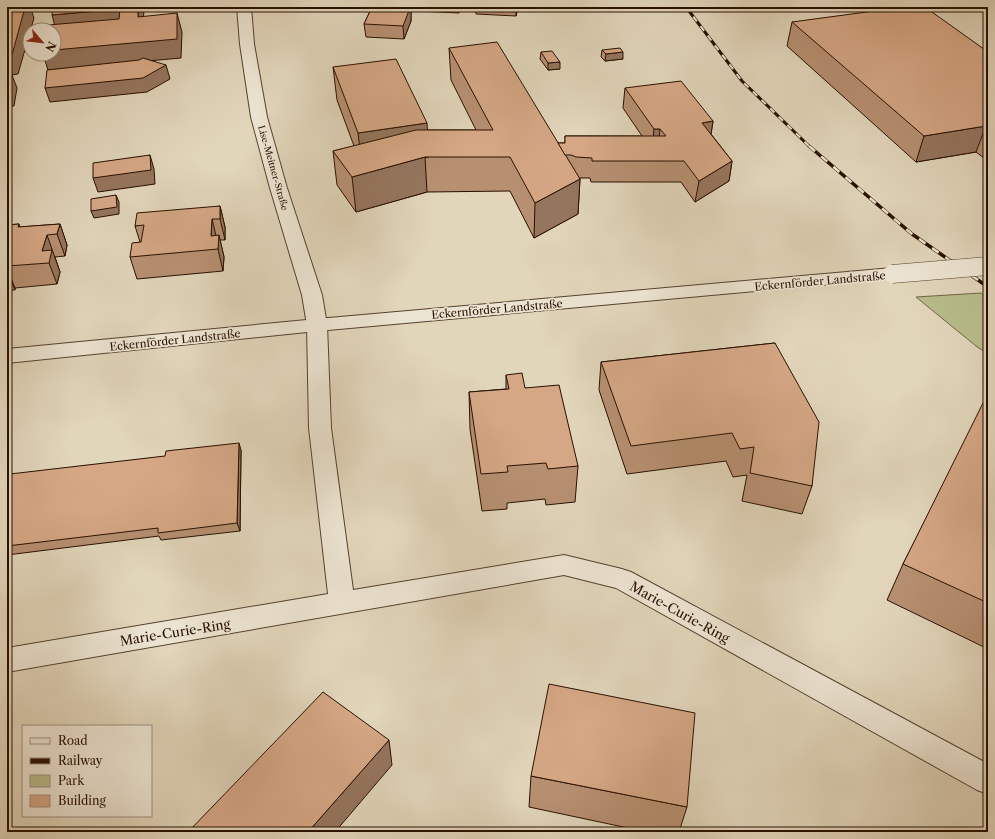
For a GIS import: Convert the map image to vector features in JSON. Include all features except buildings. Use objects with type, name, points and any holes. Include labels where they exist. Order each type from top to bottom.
[{"type":"street","name":"Lise-Meitner-Straße","points":[[244,7],[249,72],[255,107],[312,295],[317,325]]},
{"type":"street","name":"Eckernförder Landstraße","points":[[7,356],[317,325],[988,266]]},
{"type":"street","points":[[317,325],[320,428],[342,604]]},
{"type":"street","name":"Marie-Curie-Ring","points":[[7,660],[564,565],[622,579],[988,780]]},
{"type":"green space","points":[[981,293],[988,299],[988,354],[916,297]]},
{"type":"railway","points":[[686,7],[742,81],[810,147]]},
{"type":"railway","points":[[809,146],[912,234],[988,287]]}]
